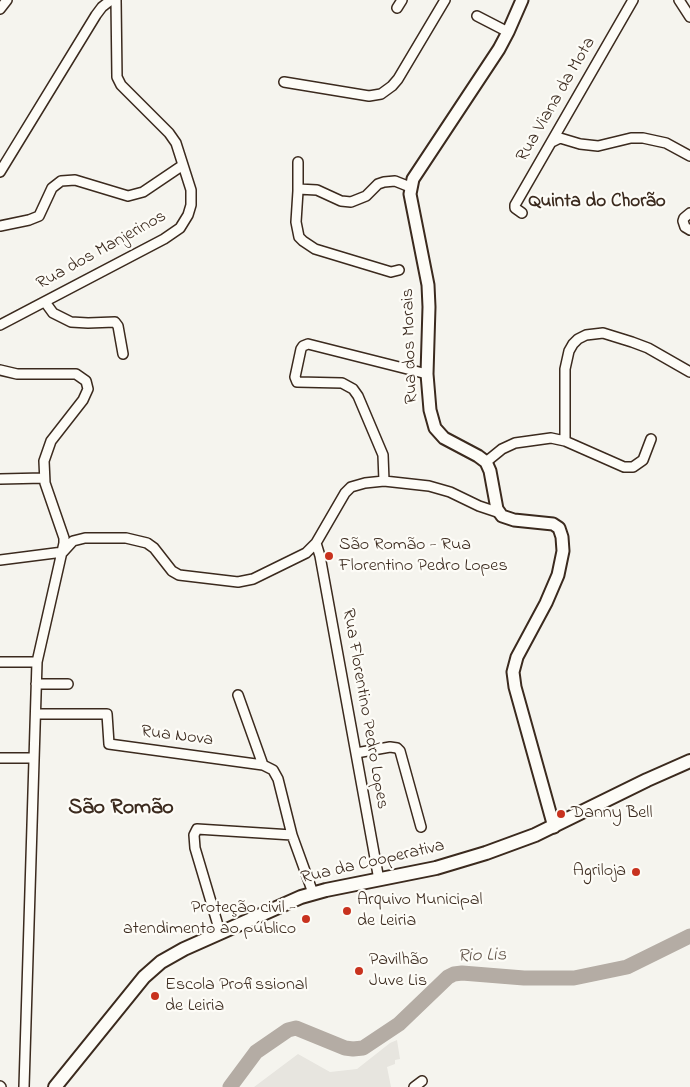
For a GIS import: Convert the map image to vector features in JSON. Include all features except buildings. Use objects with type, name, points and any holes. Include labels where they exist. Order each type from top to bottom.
[{"type":"main road","name":"Rua da Cooperativa","points":[[55,1087],[144,977],[155,967],[184,949],[291,900],[313,893],[436,868],[470,858],[554,827],[639,784],[690,761]]},
{"type":"street","points":[[0,8],[7,0]]},
{"type":"street","points":[[0,172],[96,15],[102,6],[111,0]]},
{"type":"street","name":"Rua dos Manjerinos","points":[[0,325],[164,239],[180,228],[186,220],[191,205],[191,190],[176,143],[118,81],[116,63],[116,0]]},
{"type":"street","points":[[284,82],[370,96],[381,94],[398,79],[445,0]]},
{"type":"street","points":[[298,190],[323,192],[351,202],[366,196],[378,184],[384,182],[396,181],[410,187],[413,179],[508,32],[522,0]]},
{"type":"street","name":"Rua Viana da Mota","points":[[522,212],[515,208],[515,205],[633,0]]},
{"type":"street","points":[[680,0],[690,17]]},
{"type":"street","points":[[477,16],[508,32]]},
{"type":"street","points":[[552,142],[560,138],[580,144],[598,146],[632,138],[647,138],[672,145],[690,156]]},
{"type":"street","points":[[298,162],[296,212],[299,237],[315,249],[391,272],[399,270]]},
{"type":"street","points":[[0,226],[29,220],[38,216],[52,188],[61,181],[75,180],[128,196],[144,192],[183,165]]},
{"type":"street","name":"Rua dos Morais","points":[[410,187],[413,218],[429,291],[427,374],[431,416],[437,431],[448,441],[486,462]]},
{"type":"street","points":[[690,214],[683,221],[686,228],[690,230]]},
{"type":"street","points":[[45,302],[53,313],[71,322],[115,322],[118,326],[123,354]]},
{"type":"street","points":[[565,441],[564,369],[569,352],[578,339],[593,333],[603,333],[648,348],[690,372]]},
{"type":"street","points":[[384,481],[384,455],[358,396],[353,389],[342,383],[297,382],[295,377],[301,349],[308,344],[427,374]]},
{"type":"street","points":[[0,370],[11,373],[76,374],[84,377],[88,384],[87,394],[48,447],[44,461],[44,478],[64,538],[37,662],[24,1086]]},
{"type":"street","points":[[500,513],[486,462],[502,449],[515,444],[551,438],[575,444],[624,467],[633,467],[643,460],[651,439]]},
{"type":"street","points":[[0,479],[44,478]]},
{"type":"street","points":[[0,560],[62,552],[73,541],[85,538],[137,540],[147,543],[154,548],[172,571],[179,575],[238,582],[253,579],[306,553],[316,544],[345,493],[351,487],[384,481],[438,488],[514,520],[553,524],[559,528],[562,537],[563,551],[558,575],[546,603],[517,657],[514,672],[515,687],[554,827]]},
{"type":"street","name":"Rua Florentino Pedro Lopes","points":[[316,544],[320,556],[379,880]]},
{"type":"street","points":[[0,662],[37,662]]},
{"type":"street","points":[[36,684],[68,684]]},
{"type":"street","points":[[238,695],[263,764],[273,770],[278,779],[292,835],[313,893]]},
{"type":"street","name":"Rua Nova","points":[[36,714],[107,714],[109,744],[263,764]]},
{"type":"street","points":[[356,753],[390,747],[397,748],[400,751],[420,827]]},
{"type":"street","points":[[0,758],[34,758]]},
{"type":"street","points":[[220,932],[195,848],[194,835],[196,830],[200,828],[292,835]]},
{"type":"street","points":[[414,1087],[422,1081]]},
{"type":"shaded area","points":[[397,1040],[400,1059],[395,1060],[395,1064],[387,1067],[391,1087],[254,1087],[298,1054],[330,1072],[357,1069],[390,1043]]},
{"type":"waterway","name":"Rio Lis","points":[[230,1087],[256,1052],[288,1030],[296,1028],[345,1048],[363,1048],[399,1024],[448,977],[454,974],[524,978],[574,978],[627,967],[690,936]]},
{"type":"place","name":"São Romão - Rua Florentino Pedro Lopes","points":[[329,556]]},
{"type":"place","name":"Danny Bell","points":[[561,814]]},
{"type":"place","name":"Agriloja","points":[[636,872]]},
{"type":"place","name":"Arquivo Municipal de Leiria","points":[[347,911]]},
{"type":"place","name":"Proteção civil - atendimento ao público","points":[[306,919]]},
{"type":"place","name":"Pavilhão Juve Lis","points":[[359,971]]},
{"type":"place","name":"Escola Profissional de Leiria","points":[[155,996]]},
{"type":"district","name":"Quinta do Chorão","points":[[597,203]]},
{"type":"district","name":"São Romão","points":[[121,809]]}]
